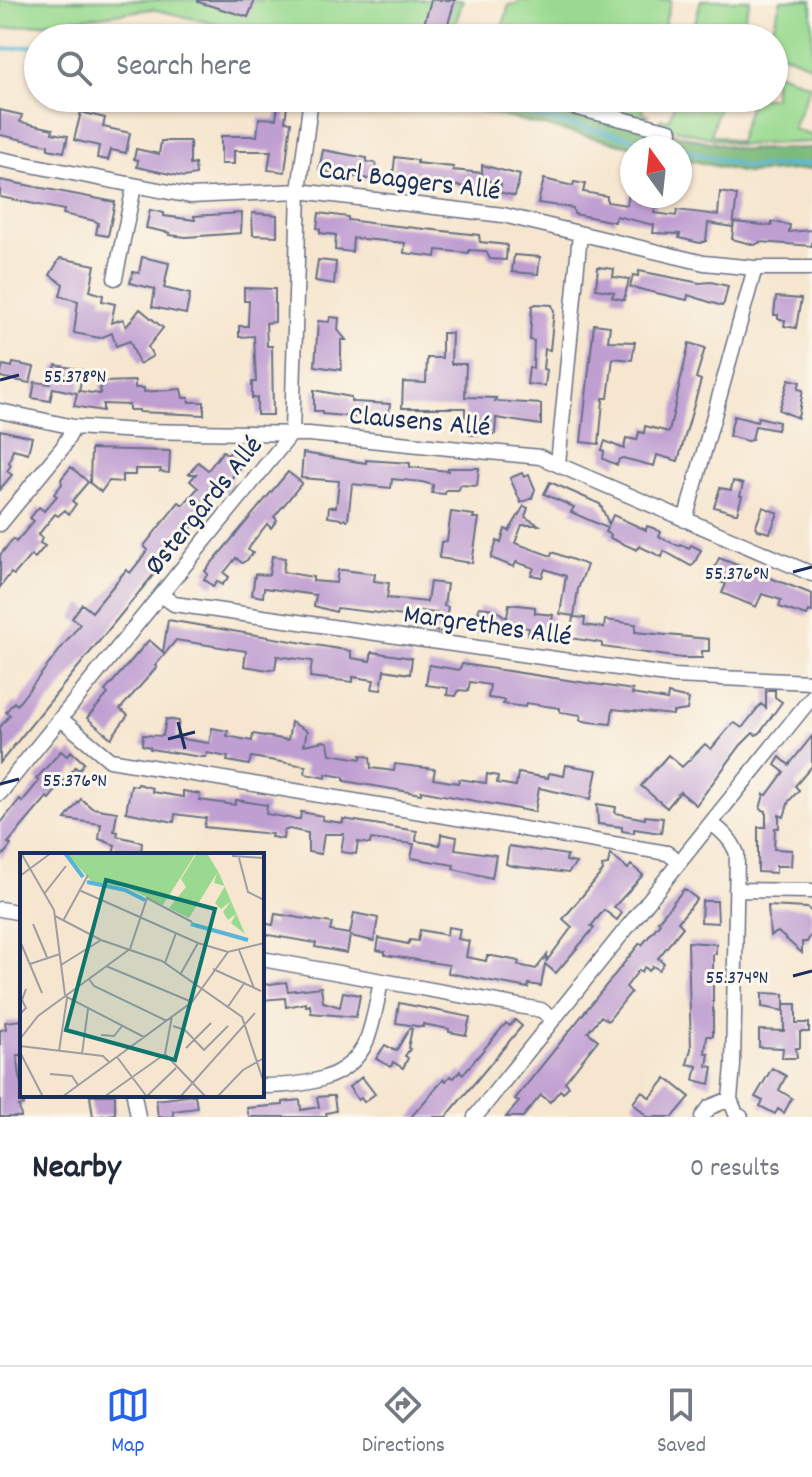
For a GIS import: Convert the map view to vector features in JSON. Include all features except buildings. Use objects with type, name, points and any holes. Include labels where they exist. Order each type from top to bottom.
[{"type":"street","name":"Østergårds Allé","points":[[0,793],[292,433],[299,191],[309,112]]},
{"type":"street","points":[[593,112],[670,131]]},
{"type":"street","name":"Carl Baggers Allé","points":[[0,159],[190,196],[299,191],[503,215],[704,263],[755,268],[812,268]]},
{"type":"street","points":[[115,278],[134,187]]},
{"type":"street","points":[[558,464],[580,234]]},
{"type":"street","points":[[685,520],[755,268]]},
{"type":"street","name":"Clausens Allé","points":[[0,411],[74,427],[292,433],[522,454],[558,464],[812,574]]},
{"type":"street","points":[[0,524],[63,447],[74,427]]},
{"type":"street","name":"Margrethes Allé","points":[[161,595],[174,604],[673,676],[812,682]]},
{"type":"street","points":[[475,1117],[812,697]]},
{"type":"street","points":[[61,719],[110,760],[667,853],[680,862]]},
{"type":"street","points":[[711,823],[734,845],[737,854],[730,1099],[736,1114],[741,1117]]},
{"type":"street","points":[[736,890],[812,891]]},
{"type":"street","points":[[0,909],[20,913]]},
{"type":"street","points":[[264,959],[541,1010],[552,1018]]},
{"type":"street","points":[[264,1086],[286,1086],[325,1079],[344,1069],[359,1054],[366,1041],[381,981]]},
{"type":"street","points":[[134,1097],[138,1117]]},
{"type":"street","points":[[702,1117],[710,1107],[730,1099]]},
{"type":"green space","points":[[0,0],[463,0],[455,24],[216,24],[152,9],[0,29]]},
{"type":"green space","points":[[520,0],[671,0],[665,24],[503,24],[509,5],[517,4]]},
{"type":"green space","points":[[701,0],[750,0],[742,24],[695,24]]},
{"type":"green space","points":[[781,0],[812,0],[812,66],[788,56],[788,24],[774,24]]},
{"type":"green space","points":[[788,76],[810,85],[793,129],[812,136],[812,142],[740,145],[659,125],[661,119],[669,120],[672,112],[717,112],[711,134],[738,142],[748,112],[788,112]]},
{"type":"green space","points":[[484,112],[583,112],[684,136],[620,136],[620,144]]},
{"type":"green space","points":[[612,112],[650,115],[638,118]]},
{"type":"green space","points":[[692,138],[743,150],[812,148],[812,169],[746,173],[692,161]]},
{"type":"waterway","points":[[0,50],[24,47]]},
{"type":"waterway","points":[[523,112],[622,136]]},
{"type":"waterway","points":[[692,152],[747,167],[812,164]]}]
